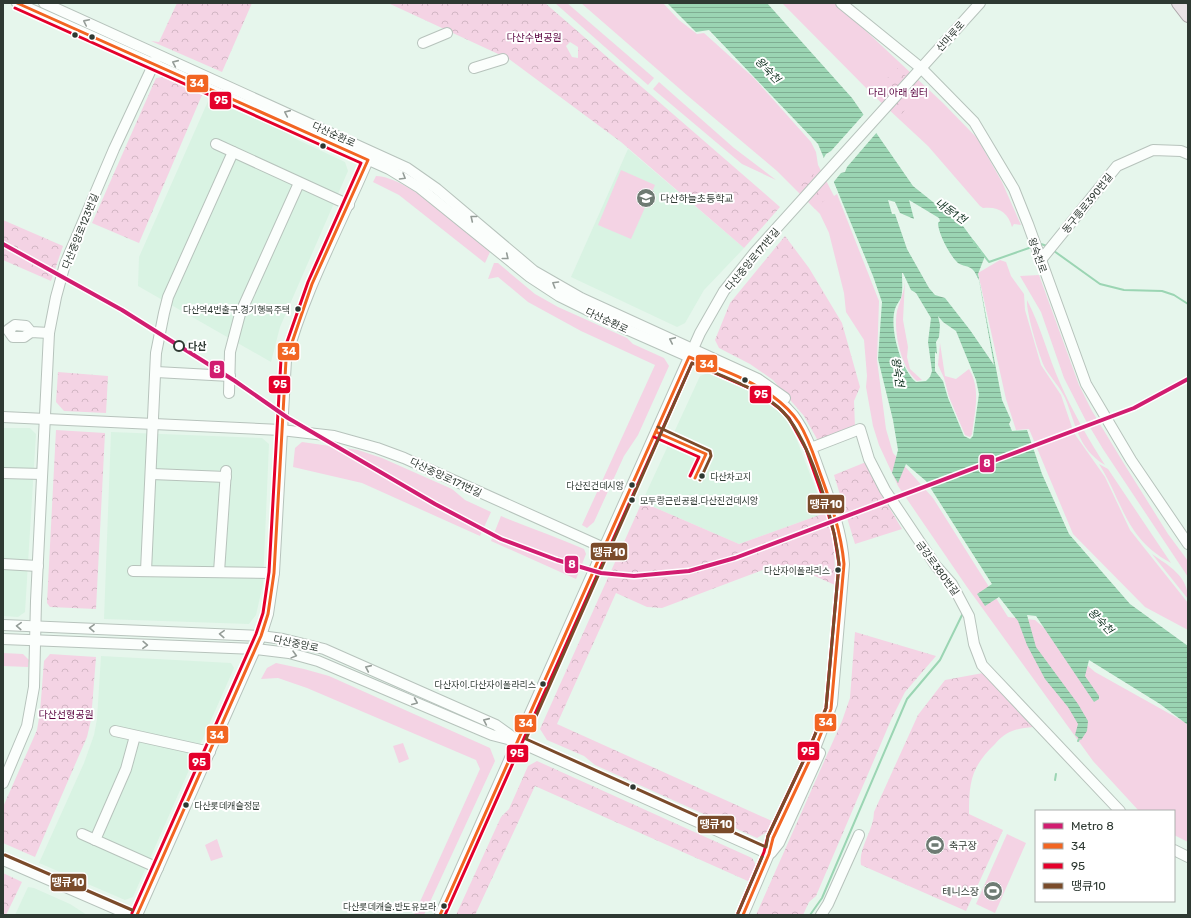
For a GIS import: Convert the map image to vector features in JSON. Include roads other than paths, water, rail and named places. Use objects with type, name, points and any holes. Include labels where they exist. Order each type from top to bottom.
[{"type":"main road","points":[[1178,3],[1188,16]]},
{"type":"street","name":"다산순환로","points":[[17,3],[394,172],[420,188],[543,286],[592,313],[691,353]]},
{"type":"street","name":"다산순환로","points":[[44,3],[373,151],[407,168],[436,189],[534,271],[551,282],[755,386],[773,396],[792,414],[813,448],[840,511],[849,549],[849,588],[840,694],[832,722],[814,768],[779,843],[769,854],[743,915]]},
{"type":"street","name":"왕숙천로","points":[[841,3],[974,122],[997,158],[1014,189],[1028,224],[1046,253],[1086,384],[1131,460],[1188,544]]},
{"type":"street","name":"산마루로","points":[[918,71],[980,3]]},
{"type":"street","points":[[423,43],[447,33]]},
{"type":"street","name":"다산중앙로123번길","points":[[3,783],[27,726],[34,687],[49,334],[56,297],[67,260],[157,55]]},
{"type":"street","points":[[474,68],[503,59]]},
{"type":"street","name":"다산중앙로171번길","points":[[440,915],[519,742],[700,333],[724,291],[755,252],[918,71]]},
{"type":"street","points":[[216,144],[349,205]]},
{"type":"street","name":"동구릉로390번길","points":[[1046,253],[1117,166],[1153,150],[1181,151],[1188,154]]},
{"type":"street","points":[[146,571],[156,372],[160,330],[168,297],[233,152]]},
{"type":"street","points":[[137,915],[256,649],[268,614],[274,573],[286,360],[291,340],[368,160]]},
{"type":"street","points":[[229,393],[230,352],[240,314],[299,183]]},
{"type":"street","points":[[31,332],[49,334]]},
{"type":"street","points":[[156,372],[230,376]]},
{"type":"street","points":[[3,417],[281,430]]},
{"type":"street","name":"금강로380번길","points":[[813,448],[860,429],[869,459],[885,490],[932,560],[952,584],[969,616],[974,644],[982,665],[1119,810]]},
{"type":"street","name":"다산중앙로171번길","points":[[281,430],[334,436],[377,448],[404,458],[604,548]]},
{"type":"street","points":[[3,473],[42,474]]},
{"type":"street","points":[[152,474],[226,474],[219,572]]},
{"type":"street","points":[[3,564],[38,566]]},
{"type":"street","points":[[133,571],[274,573]]},
{"type":"street","name":"다산중앙로","points":[[3,625],[261,636],[324,649],[496,725],[519,742]]},
{"type":"street","name":"다산중앙로","points":[[3,639],[256,649],[289,653],[318,661],[492,735],[519,742],[769,854]]},
{"type":"street","points":[[115,731],[210,752]]},
{"type":"street","points":[[95,840],[126,769],[135,736]]},
{"type":"street","points":[[82,834],[158,868]]},
{"type":"street","points":[[821,915],[828,904],[859,835]]},
{"type":"street","points":[[1175,851],[1188,858]]},
{"type":"street","points":[[3,860],[130,915]]},
{"type":"water","name":"왕숙천","points":[[667,3],[767,3],[852,98],[913,186],[963,226],[985,256],[978,274],[1002,400],[1011,420],[1009,424],[1012,431],[1027,430],[1042,474],[1069,534],[1130,604],[1188,646],[1188,725],[1160,704],[1089,660],[1085,676],[1099,696],[1099,699],[1094,702],[1036,616],[1027,615],[1036,647],[1078,704],[1088,721],[1087,731],[1081,740],[1075,735],[1078,724],[1068,707],[1045,679],[1027,645],[1018,621],[999,597],[985,606],[977,594],[992,584],[926,481],[906,464],[898,483],[892,473],[898,450],[893,420],[878,359],[882,302],[873,276],[818,144],[709,30],[696,32]],"holes":[[[888,200],[895,202],[900,213],[914,219],[909,200],[939,218],[940,221],[938,223],[940,232],[952,255],[958,263],[971,268],[975,273],[979,280],[994,365],[970,330],[945,298],[935,295],[929,288],[907,249],[895,214],[892,214]],[[903,273],[911,290],[916,293],[931,318],[928,342],[932,371],[930,377],[926,381],[916,382],[911,376],[901,359],[895,337],[895,308],[901,298]],[[938,316],[943,322],[956,331],[976,380],[979,394],[973,436],[970,439],[964,436],[948,398],[943,381],[935,371],[935,352],[937,354],[936,342],[939,337],[940,325]]]},
{"type":"waterway","name":"내동1천","points":[[973,241],[989,262],[1029,248]]},
{"type":"waterway","name":"내동1천","points":[[1041,244],[1047,246]]},
{"type":"waterway","name":"내동1천","points":[[1054,251],[1100,284],[1124,290],[1162,291],[1174,295],[1188,304]]},
{"type":"waterway","points":[[810,915],[822,898],[907,699],[940,660],[963,613]]},
{"type":"waterway","points":[[1055,780],[1056,774]]},
{"type":"metro line","name":"8","points":[[3,244],[122,310],[235,381],[288,418],[435,504],[501,539],[557,560],[601,573],[634,576],[689,571],[735,558],[1134,408],[1188,379]]},
{"type":"place","name":"다산하늘초등학교","points":[[646,198]]},
{"type":"place","name":"다산역4번출구.경기행복주택","points":[[298,309]]},
{"type":"place","name":"다산","points":[[179,346]]},
{"type":"place","name":"다산차고지","points":[[702,476]]},
{"type":"place","name":"다산진건데시앙","points":[[632,485]]},
{"type":"place","name":"모두랑근린공원.다산진건데시앙","points":[[632,500]]},
{"type":"place","name":"다산자이폴라리스","points":[[838,570]]},
{"type":"place","name":"다산자이.다산자이폴라리스","points":[[543,684]]},
{"type":"place","name":"다산롯데캐슬정문","points":[[186,805]]},
{"type":"place","name":"축구장","points":[[935,845]]},
{"type":"place","name":"테니스장","points":[[993,891]]},
{"type":"place","name":"다산롯데캐슬.반도유보라","points":[[444,906]]},
{"type":"park label","name":"다산수변공원","points":[[534,37]]},
{"type":"park label","name":"다리 아래 쉼터","points":[[898,92]]},
{"type":"park label","name":"다산선형공원","points":[[66,714]]}]
